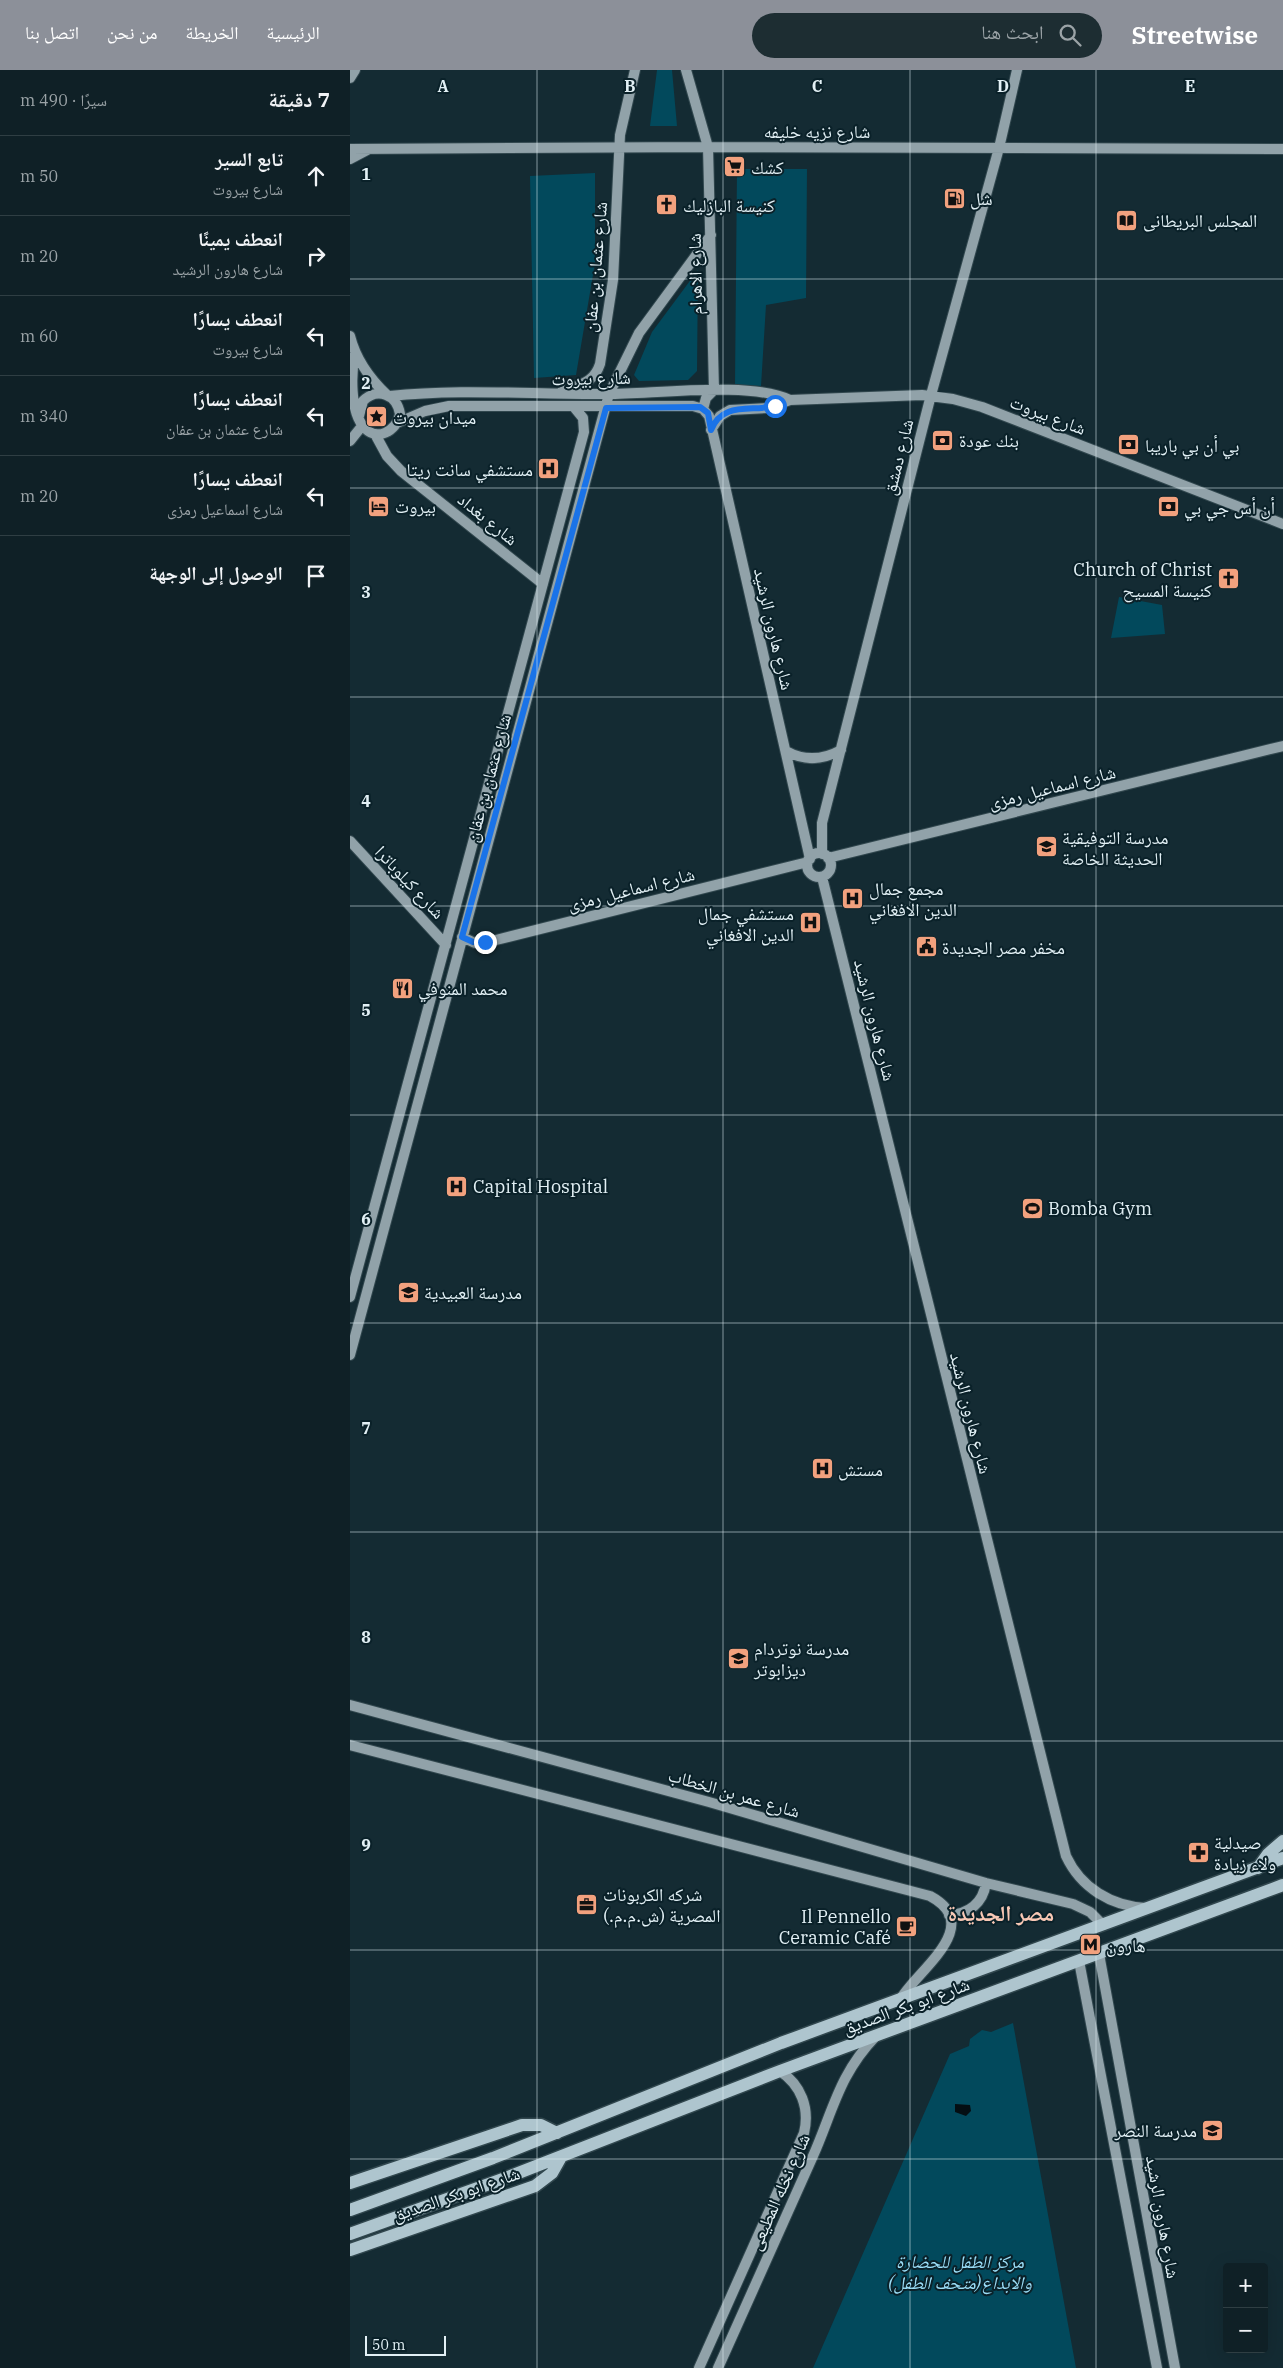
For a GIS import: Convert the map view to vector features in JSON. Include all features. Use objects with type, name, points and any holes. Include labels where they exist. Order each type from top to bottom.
[{"type":"main road","points":[[1258,1868],[1268,1854],[1283,1840]]},
{"type":"main road","name":"شارع ابو بكر الصديق","points":[[350,2210],[493,2158],[781,2043],[1283,1858]]},
{"type":"main road","name":"شارع ابو بكر الصديق","points":[[350,2234],[561,2157],[780,2070],[1283,1885]]},
{"type":"main road","points":[[1265,1892],[1283,1896]]},
{"type":"main road","points":[[350,2183],[522,2125],[541,2124],[557,2133]]},
{"type":"main road","name":"شارع ابو بكر الصديق","points":[[350,2250],[536,2186],[552,2174],[561,2157]]},
{"type":"street","points":[[350,78],[355,70]]},
{"type":"street","points":[[619,147],[624,112],[634,70]]},
{"type":"street","name":"شارع الاهرام","points":[[686,70],[708,147],[714,390]]},
{"type":"street","name":"شارع دمشق","points":[[825,856],[821,830],[931,395],[1000,148],[1017,70]]},
{"type":"street","name":"شارع عثمان بن عفان","points":[[557,395],[590,381],[600,364],[613,286],[619,147]]},
{"type":"street","name":"شارع نزيه خليفه","points":[[350,149],[708,147],[1283,149]]},
{"type":"street","points":[[350,159],[369,149]]},
{"type":"street","name":"شارع عثمان بن عفان","points":[[350,1355],[609,394],[639,333],[711,235]]},
{"type":"street","points":[[350,336],[354,354],[352,388],[360,421],[375,434],[388,432],[397,423],[399,408],[367,373],[354,354]]},
{"type":"street","points":[[703,408],[706,398],[714,390]]},
{"type":"street","name":"شارع بيروت","points":[[389,396],[434,393],[557,395],[714,390],[771,394],[790,400]]},
{"type":"street","points":[[350,441],[360,421],[360,406],[367,397],[376,393],[389,396]]},
{"type":"street","name":"شارع بيروت","points":[[711,430],[720,416],[730,410],[768,408],[790,400],[931,395],[982,407],[1283,524]]},
{"type":"street","name":"شارع بيروت","points":[[397,423],[425,411],[449,406],[606,408],[693,406],[703,408]]},
{"type":"street","name":"شارع عثمان بن عفان","points":[[350,1298],[584,432],[583,418],[574,407]]},
{"type":"street","name":"شارع هارون الرشيد","points":[[703,408],[709,416],[786,751],[809,860]]},
{"type":"street","name":"شارع بغداد","points":[[375,434],[387,456],[401,471],[543,584]]},
{"type":"street","name":"شارع اسماعيل رمزى","points":[[825,856],[1283,746]]},
{"type":"street","points":[[786,751],[798,756],[811,758],[824,757],[841,750]]},
{"type":"street","name":"شارع كيلوباترا","points":[[350,841],[446,945]]},
{"type":"street","points":[[815,854],[825,856],[830,870],[822,877],[811,874],[809,860],[815,854]]},
{"type":"street","name":"شارع اسماعيل رمزى","points":[[462,937],[475,943],[488,942],[809,860]]},
{"type":"street","name":"شارع هارون الرشيد","points":[[822,877],[1066,1856],[1080,1878],[1102,1896],[1124,1905],[1149,1908]]},
{"type":"street","name":"شارع عمر بن الخطاب","points":[[350,1705],[708,1802],[986,1883],[1073,1904],[1090,1912],[1103,1925]]},
{"type":"street","points":[[350,1745],[930,1896],[943,1906],[948,1915],[951,1926],[948,1941],[900,2000]]},
{"type":"street","points":[[948,1915],[963,1913],[975,1906],[983,1894],[986,1883]]},
{"type":"street","name":"شارع هارون الرشيد","points":[[1099,1954],[1175,2368]]},
{"type":"street","name":"شارع هارون الرشيد","points":[[1079,1961],[1157,2368]]},
{"type":"street","name":"شارع نخله المطيعى","points":[[718,2368],[818,2146],[841,2085],[859,2056],[877,2035]]},
{"type":"street","name":"شارع نخله المطيعى","points":[[698,2368],[804,2133],[806,2115],[802,2098],[793,2082],[780,2070]]},
{"type":"green space","points":[[657,70],[672,70],[677,126],[650,126]]},
{"type":"green space","points":[[737,169],[807,169],[806,298],[766,305],[761,386],[735,385]]},
{"type":"green space","points":[[595,173],[595,263],[576,375],[534,378],[530,176]]},
{"type":"green space","points":[[698,270],[697,371],[688,380],[639,381],[634,375],[652,332]]},
{"type":"green space","points":[[1119,597],[1162,605],[1165,634],[1111,638]]},
{"type":"green space","name":"مركز الطفل للحضارة والابداع(متحف الطفل)","points":[[1013,2023],[1076,2368],[813,2368],[950,2054],[969,2046],[970,2039],[982,2030],[991,2032]]},
{"type":"shaded area","points":[[955,2104],[970,2105],[971,2111],[966,2116],[955,2112]]},
{"type":"place","name":"كشك","points":[[735,167]]},
{"type":"place","name":"شل","points":[[954,198]]},
{"type":"place","name":"كنيسة البازليك","points":[[667,205]]},
{"type":"place","name":"المجلس البريطانى","points":[[1127,220]]},
{"type":"place","name":"ميدان بيروت","points":[[377,417]]},
{"type":"place","name":"بنك عودة","points":[[943,440]]},
{"type":"place","name":"بي أن بي باريبا","points":[[1129,445]]},
{"type":"place","name":"مستشفي سانت ريتا","points":[[549,469]]},
{"type":"place","name":"بيروت","points":[[379,506]]},
{"type":"place","name":"أن أس جي بي","points":[[1168,507]]},
{"type":"place","name":"Church of Christ كنيسة المسيح","points":[[1228,579]]},
{"type":"place","name":"مدرسة التوفيقية الحديثة الخاصة","points":[[1046,847]]},
{"type":"place","name":"مجمع جمال الدين الافغاني","points":[[853,898]]},
{"type":"place","name":"مستشفي جمال الدين الافغاني","points":[[810,923]]},
{"type":"place","name":"مخفر مصر الجديدة","points":[[926,947]]},
{"type":"place","name":"محمد المنوفي","points":[[402,988]]},
{"type":"place","name":"Capital Hospital","points":[[457,1186]]},
{"type":"place","name":"Bomba Gym","points":[[1032,1208]]},
{"type":"place","name":"مدرسة العبيدية","points":[[408,1292]]},
{"type":"place","name":"مستش","points":[[822,1469]]},
{"type":"place","name":"مدرسة نوتردام ديزابوتر","points":[[738,1658]]},
{"type":"place","name":"صيدلية ولاء زيادة","points":[[1198,1852]]},
{"type":"place","name":"شركه الكربونات المصرية (ش.م.م.)","points":[[587,1904]]},
{"type":"place","name":"Il Pennello Ceramic Café","points":[[907,1926]]},
{"type":"place","name":"هارون","points":[[1090,1945]]},
{"type":"place","name":"مدرسة النصر","points":[[1213,2130]]},
{"type":"district","name":"مصر الجديدة","points":[[1001,1912]]},
{"type":"route","points":[[485,942],[468,941],[462,937],[606,408],[700,407],[708,413],[711,430],[720,416],[730,410],[775,406]]}]
